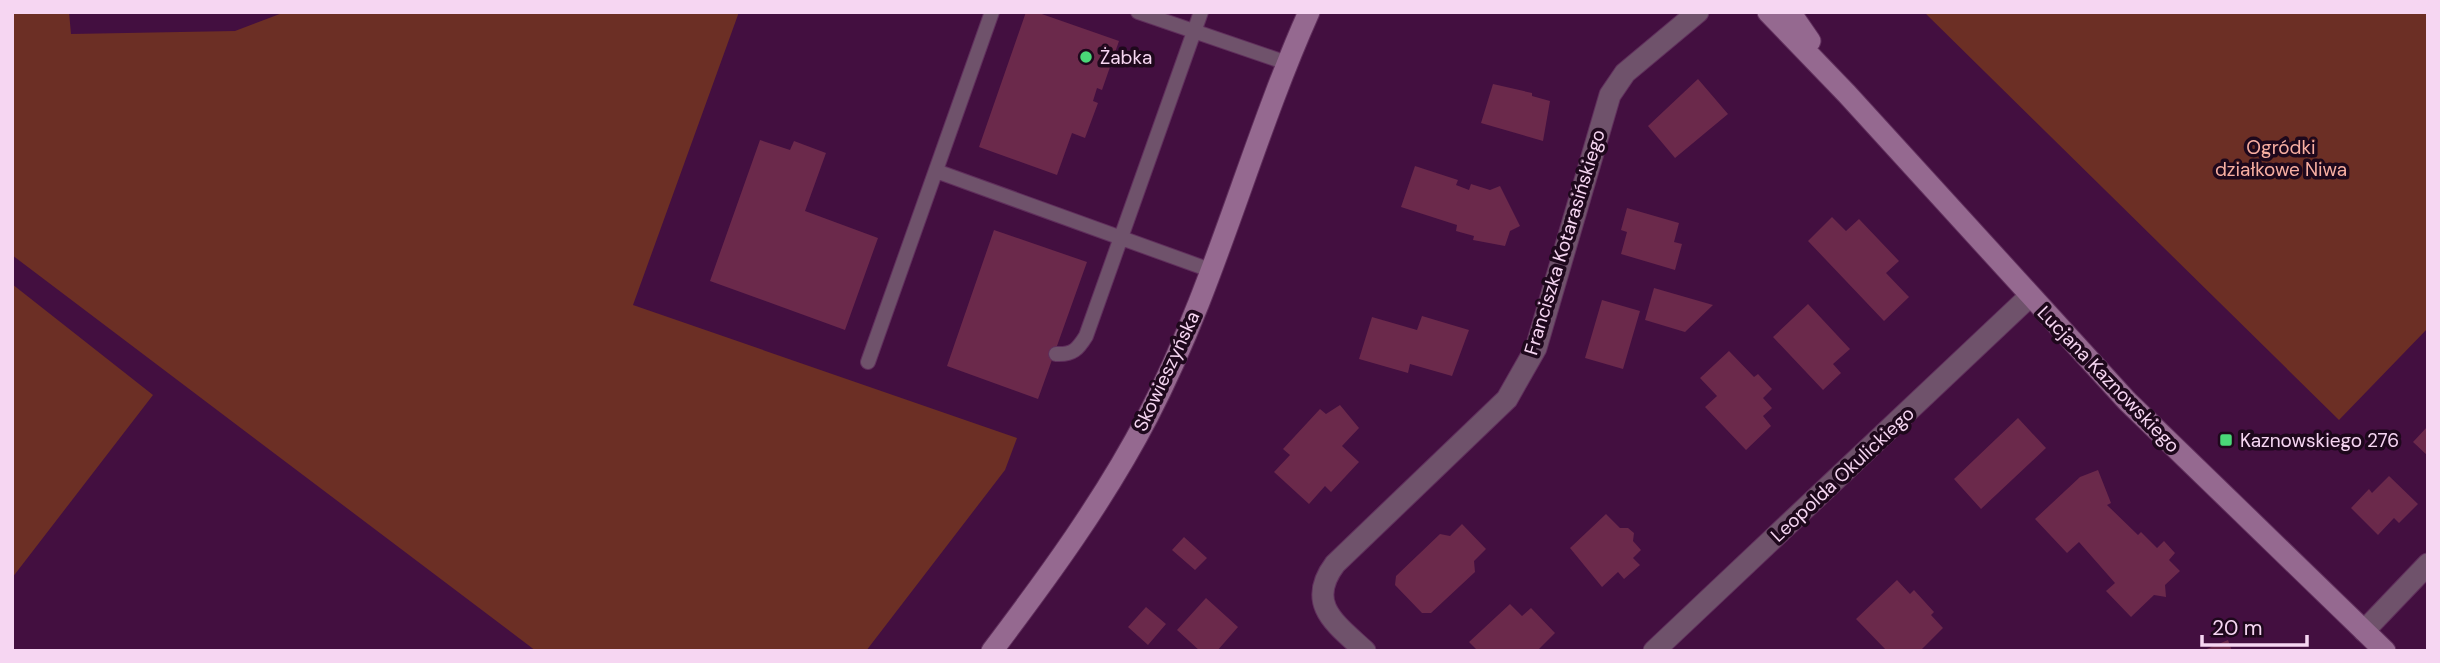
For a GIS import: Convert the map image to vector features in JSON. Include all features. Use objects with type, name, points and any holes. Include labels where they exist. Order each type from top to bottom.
[{"type":"street","name":"Skowieszyńska","points":[[1287,63],[1300,12]]},
{"type":"street","name":"Skowieszyńska","points":[[992,651],[1040,588],[1148,417],[1210,270],[1287,63],[1309,12]]},
{"type":"street","name":"Franciszka Kotarasińskiego","points":[[1365,651],[1332,621],[1320,596],[1324,579],[1335,565],[1507,398],[1536,348],[1610,95],[1625,74],[1698,12]]},
{"type":"street","name":"Lucjana Kaznowskiego","points":[[1768,12],[1847,94],[2127,401],[2385,651]]},
{"type":"street","name":"Lucjana Kaznowskiego","points":[[1790,12],[1847,94]]},
{"type":"street","name":"Leopolda Okulickiego","points":[[1654,651],[2030,296]]},
{"type":"street","points":[[2364,631],[2428,564]]},
{"type":"lane","points":[[868,362],[992,12]]},
{"type":"lane","points":[[1138,12],[1287,63]]},
{"type":"lane","points":[[1056,354],[1066,355],[1077,350],[1086,336],[1201,12]]},
{"type":"lane","points":[[936,171],[1210,270]]},
{"type":"green space","points":[[12,12],[69,12],[71,34],[235,31],[285,12],[739,12],[633,305],[1017,438],[1005,470],[866,651],[536,651],[12,255]]},
{"type":"green space","name":"Ogródki działkowe Niwa","points":[[1924,12],[2428,12],[2428,328],[2339,420]]},
{"type":"green space","points":[[12,284],[153,395],[12,578]]},
{"type":"building","points":[[1026,12],[1036,12],[1119,41],[1102,90],[1097,88],[1093,101],[1098,103],[1085,138],[1072,133],[1057,175],[979,147]]},
{"type":"building","points":[[1698,79],[1728,114],[1675,158],[1648,126]]},
{"type":"building","points":[[1493,84],[1532,93],[1532,96],[1550,101],[1543,141],[1481,123]]},
{"type":"building","points":[[760,140],[790,150],[794,141],[826,153],[805,211],[878,238],[845,330],[710,281]]},
{"type":"building","points":[[1415,166],[1458,180],[1456,185],[1469,190],[1471,184],[1490,190],[1500,186],[1520,226],[1510,231],[1505,246],[1473,240],[1474,236],[1456,231],[1457,225],[1401,207]]},
{"type":"building","points":[[1627,208],[1679,223],[1674,242],[1682,244],[1675,270],[1621,254],[1627,232],[1621,230]]},
{"type":"building","points":[[1832,217],[1846,231],[1859,219],[1899,261],[1886,273],[1909,297],[1884,321],[1808,241]]},
{"type":"building","points":[[994,230],[1087,262],[1038,399],[947,366]]},
{"type":"building","points":[[1654,288],[1713,305],[1685,332],[1645,320]]},
{"type":"building","points":[[1602,300],[1640,311],[1623,369],[1585,358]]},
{"type":"building","points":[[1808,304],[1850,349],[1833,364],[1841,373],[1823,390],[1773,337]]},
{"type":"building","points":[[1422,316],[1469,330],[1452,376],[1410,364],[1408,373],[1359,359],[1372,317],[1417,330]]},
{"type":"building","points":[[1729,351],[1754,377],[1758,374],[1772,389],[1763,398],[1772,408],[1763,416],[1771,426],[1746,450],[1705,407],[1717,396],[1700,378]]},
{"type":"building","points":[[1340,405],[1359,428],[1342,446],[1359,462],[1331,492],[1325,486],[1309,504],[1274,472],[1290,455],[1283,449],[1320,409],[1326,414]]},
{"type":"building","points":[[2018,418],[2046,448],[1981,509],[1954,479]]},
{"type":"building","points":[[2428,426],[2428,456],[2413,442]]},
{"type":"building","points":[[2098,470],[2111,503],[2107,505],[2138,535],[2141,532],[2157,548],[2164,541],[2175,553],[2169,560],[2180,571],[2165,585],[2166,597],[2154,595],[2131,617],[2106,591],[2115,583],[2079,542],[2067,553],[2035,519],[2080,477]]},
{"type":"building","points":[[2389,476],[2418,504],[2399,523],[2394,518],[2378,535],[2351,508],[2369,489],[2372,493]]},
{"type":"building","points":[[1606,514],[1620,528],[1628,528],[1634,533],[1633,541],[1641,550],[1633,558],[1640,565],[1624,579],[1618,572],[1602,587],[1570,548]]},
{"type":"building","points":[[1462,524],[1486,549],[1474,561],[1475,572],[1431,613],[1422,613],[1395,585],[1396,576],[1440,534],[1450,536]]},
{"type":"building","points":[[1184,537],[1207,558],[1195,570],[1172,550]]},
{"type":"building","points":[[1897,580],[1910,594],[1914,590],[1934,612],[1931,615],[1943,628],[1920,651],[1887,651],[1856,619]]},
{"type":"building","points":[[1206,598],[1238,627],[1217,651],[1200,651],[1177,630]]},
{"type":"building","points":[[1510,604],[1522,616],[1531,608],[1555,633],[1537,651],[1478,651],[1469,642]]},
{"type":"building","points":[[1146,607],[1166,624],[1148,645],[1128,627]]},
{"type":"building","points":[[2228,640],[2232,651],[2202,651]]},
{"type":"place","name":"Żabka","points":[[1086,57]]},
{"type":"place","name":"Kaznowskiego 276","points":[[2226,440]]}]
